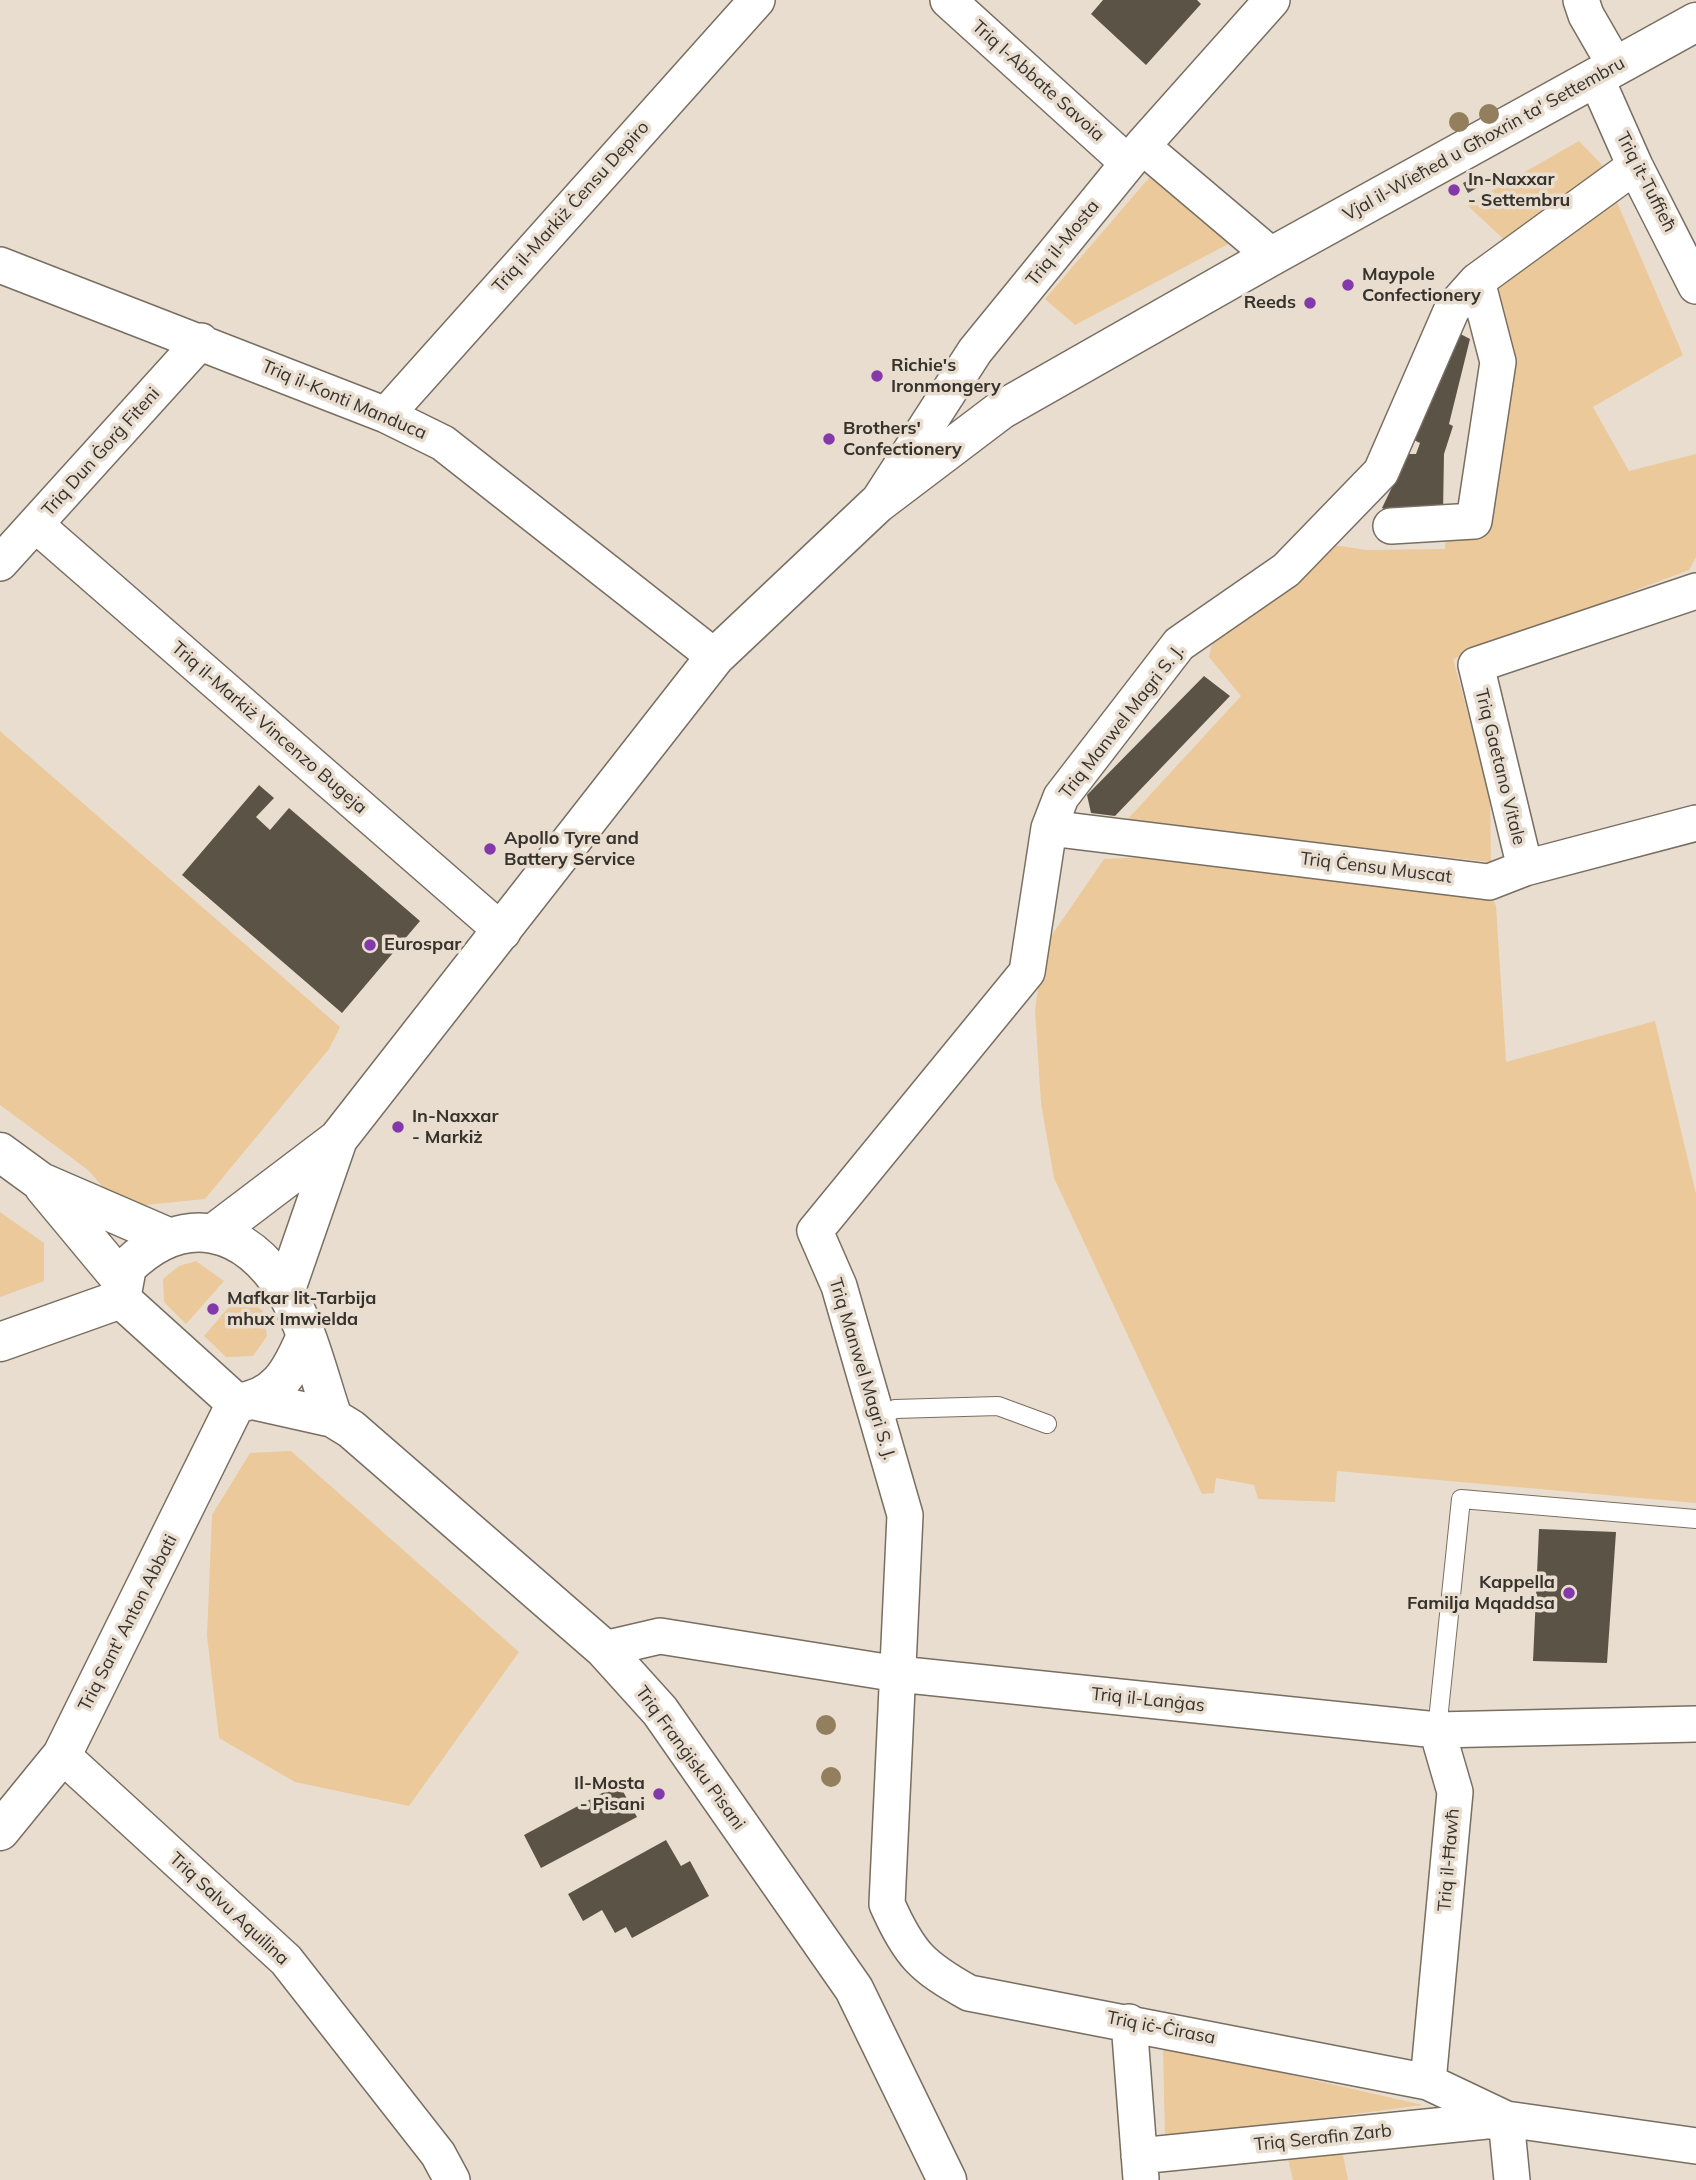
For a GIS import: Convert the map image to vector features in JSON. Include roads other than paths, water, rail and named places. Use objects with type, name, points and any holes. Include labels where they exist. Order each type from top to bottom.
[{"type":"street","name":"Triq il-Markiż Ċensu Depiro","points":[[386,415],[757,0]]},
{"type":"street","name":"Triq l-Abbate Savoia","points":[[948,0],[1135,154]]},
{"type":"street","name":"Triq il-Mosta","points":[[877,504],[975,351],[1135,154],[1272,0]]},
{"type":"street","name":"Triq it-Tuffieħ","points":[[1581,0],[1635,166],[1687,253],[1696,286]]},
{"type":"street","name":"Vjal il-Wieħed u Għoxrin ta' Settembru","points":[[214,1233],[338,1139],[503,932],[715,657],[877,504],[1001,410],[1272,256],[1696,22]]},
{"type":"street","points":[[1135,154],[1272,256]]},
{"type":"street","name":"Triq Manwel Magri S. J.","points":[[898,1674],[905,1515],[838,1286],[815,1231],[1027,972],[1049,828],[1061,797],[1179,644],[1286,570],[1381,472],[1452,309],[1477,282],[1635,166]]},
{"type":"street","name":"Triq il-Konti Manduca","points":[[0,265],[386,415],[443,443],[715,657]]},
{"type":"street","points":[[1391,526],[1474,521],[1498,362],[1477,282]]},
{"type":"street","name":"Triq Dun Ġorġ Fiteni","points":[[0,564],[201,341]]},
{"type":"street","name":"Triq il-Markiż Vincenzo Bugeja","points":[[36,525],[503,932]]},
{"type":"street","name":"Triq Gaetano Vitale","points":[[1525,868],[1476,666],[1696,591]]},
{"type":"street","name":"Triq Ċensu Muscat","points":[[1049,828],[1489,882],[1525,868],[1696,823]]},
{"type":"street","name":"Vjal il-Wieħed u Għoxrin ta' Settembru","points":[[285,1292],[338,1139]]},
{"type":"street","points":[[0,1152],[41,1182],[168,1237],[214,1233],[254,1255],[285,1292],[305,1338],[333,1418]]},
{"type":"street","points":[[41,1182],[122,1291],[246,1402],[291,1371],[305,1338]]},
{"type":"street","points":[[122,1291],[127,1267],[168,1237]]},
{"type":"street","points":[[0,1342],[122,1291]]},
{"type":"street","name":"Triq Franġisku Pisani","points":[[246,1402],[333,1418],[351,1429],[604,1649],[660,1711],[854,1989],[947,2180]]},
{"type":"street","name":"Triq Sant' Anton Abbati","points":[[0,1831],[62,1755],[246,1402]]},
{"type":"street","name":"Triq il-Lanġas","points":[[604,1649],[660,1636],[898,1674],[1437,1730],[1696,1724]]},
{"type":"street","name":"Triq iċ-Ċirasa","points":[[898,1674],[887,1904],[901,1935],[918,1960],[969,1993],[1428,2082],[1506,2119],[1696,2146]]},
{"type":"street","name":"Triq il-Ħawħ","points":[[1428,2082],[1455,1792],[1437,1730]]},
{"type":"street","name":"Triq Salvu Aquilina","points":[[62,1755],[286,1960],[438,2154],[452,2180]]},
{"type":"street","points":[[1129,2022],[1140,2168]]},
{"type":"street","points":[[1506,2119],[1512,2180]]},
{"type":"street","name":"Triq Serafin Zarb","points":[[1140,2168],[1506,2119]]},
{"type":"lane","points":[[877,1418],[895,1409],[998,1406],[1047,1424]]},
{"type":"lane","name":"Triq il-Ħawħ","points":[[1437,1730],[1461,1499],[1696,1519]]},
{"type":"place","name":"In-Naxxar - Settembru","points":[[1454,190]]},
{"type":"place","name":"Maypole Confectionery","points":[[1348,285]]},
{"type":"place","name":"Reeds","points":[[1310,303]]},
{"type":"place","name":"Richie's Ironmongery","points":[[877,376]]},
{"type":"place","name":"Brothers' Confectionery","points":[[829,439]]},
{"type":"place","name":"Apollo Tyre and Battery Service","points":[[490,849]]},
{"type":"place","name":"Eurospar","points":[[370,945]]},
{"type":"place","name":"In-Naxxar - Markiż","points":[[398,1127]]},
{"type":"place","name":"Mafkar lit-Tarbija mhux Imwielda","points":[[213,1309]]},
{"type":"place","name":"Kappella Familja Mqaddsa","points":[[1569,1593]]},
{"type":"place","name":"Il-Mosta - Pisani","points":[[659,1794]]}]
